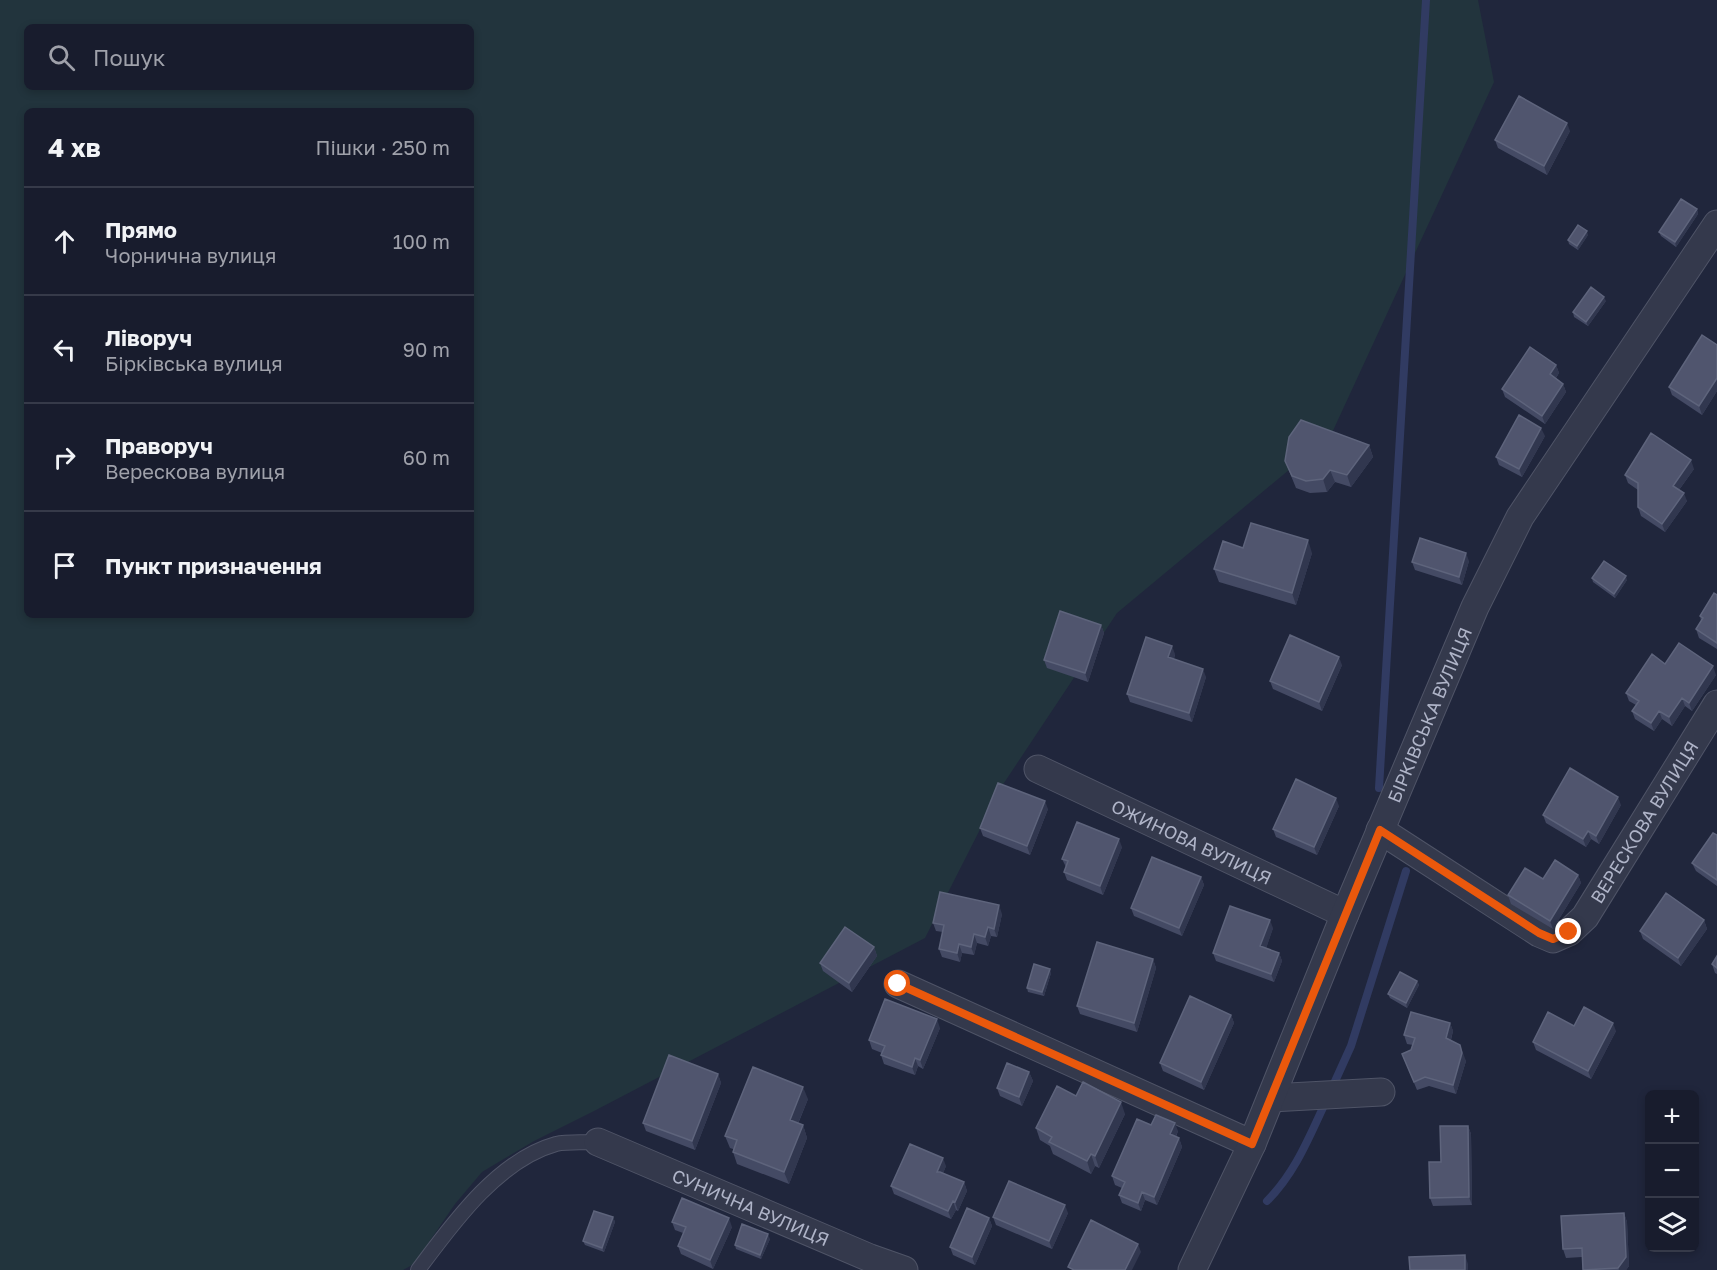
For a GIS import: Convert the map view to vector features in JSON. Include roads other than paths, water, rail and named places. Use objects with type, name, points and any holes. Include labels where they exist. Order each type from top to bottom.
[{"type":"street","name":"БІРКІВСЬКА ВУЛИЦЯ","points":[[1191,1270],[1252,1144],[1345,914],[1475,607],[1520,517],[1717,224]]},
{"type":"street","name":"ВЕРЕСКОВА ВУЛИЦЯ","points":[[1380,830],[1539,933],[1553,939],[1569,932],[1585,917],[1717,704]]},
{"type":"street","name":"ОЖИНОВА ВУЛИЦЯ","points":[[1038,769],[1345,914]]},
{"type":"street","points":[[898,984],[1252,1144]]},
{"type":"street","points":[[1271,1098],[1381,1092]]},
{"type":"street","name":"СУНИЧНА ВУЛИЦЯ","points":[[598,1142],[870,1258],[904,1270]]},
{"type":"lane","points":[[418,1270],[495,1179],[528,1155],[558,1144],[598,1142]]},
{"type":"waterway","points":[[1379,788],[1426,0]]},
{"type":"waterway","points":[[1332,1088],[1351,1046],[1406,871]]},
{"type":"waterway","points":[[1267,1201],[1294,1165],[1327,1099]]}]
